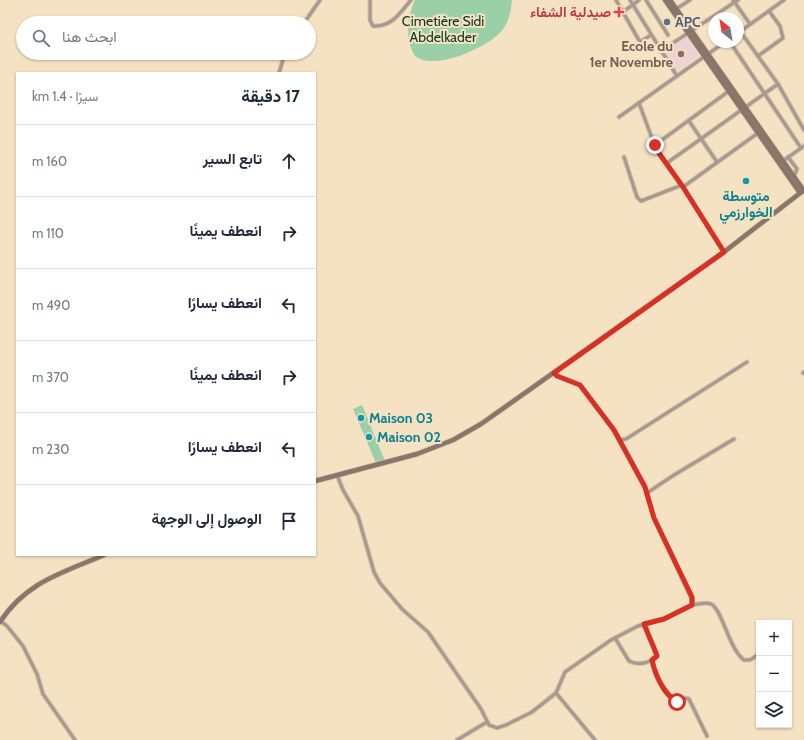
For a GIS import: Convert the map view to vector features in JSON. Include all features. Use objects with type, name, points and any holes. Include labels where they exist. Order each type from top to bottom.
[{"type":"main road","points":[[665,0],[675,10]]},
{"type":"main road","points":[[670,0],[675,10],[706,55],[794,176],[803,191]]},
{"type":"main road","points":[[706,55],[729,91],[744,109],[758,133],[803,191]]},
{"type":"main road","points":[[316,481],[417,454],[453,440],[480,424],[724,252],[803,191]]},
{"type":"main road","points":[[0,622],[14,603],[26,592],[48,579],[102,556]]},
{"type":"street","points":[[309,16],[320,0]]},
{"type":"street","points":[[370,0],[370,20],[373,26],[380,26],[395,20],[411,0]]},
{"type":"street","points":[[616,0],[640,42],[650,35]]},
{"type":"street","points":[[630,0],[650,35],[677,76]]},
{"type":"street","points":[[623,12],[639,0]]},
{"type":"street","points":[[646,0],[668,35]]},
{"type":"street","points":[[675,10],[690,0]]},
{"type":"street","points":[[744,28],[784,0]]},
{"type":"street","points":[[661,51],[735,1],[750,24]]},
{"type":"street","points":[[758,56],[783,38],[780,26],[769,11]]},
{"type":"street","points":[[744,38],[778,84],[804,130]]},
{"type":"street","points":[[619,117],[716,48]]},
{"type":"street","points":[[734,48],[764,94],[803,147],[783,161]]},
{"type":"street","points":[[279,72],[283,60]]},
{"type":"street","points":[[667,164],[778,84]]},
{"type":"street","points":[[655,145],[729,91]]},
{"type":"street","points":[[639,103],[656,149],[682,186],[724,252]]},
{"type":"street","points":[[688,121],[718,162]]},
{"type":"street","points":[[624,156],[637,197],[641,201],[682,186],[758,133]]},
{"type":"street","points":[[788,157],[798,169],[794,176]]},
{"type":"street","points":[[620,440],[626,439],[747,362]]},
{"type":"street","points":[[554,373],[557,376],[580,385],[620,440],[637,470],[647,494],[654,518],[692,597],[692,605]]},
{"type":"street","points":[[647,494],[674,475],[734,439]]},
{"type":"street","points":[[337,475],[342,490],[358,516],[372,566],[380,583],[402,609],[428,632],[481,709],[487,722],[494,728],[506,725],[532,712],[556,693],[565,672],[615,638],[644,624],[664,619],[692,605],[706,603],[712,604],[717,611],[734,649],[744,660],[750,660],[756,656]]},
{"type":"street","points":[[0,622],[7,626],[23,646],[37,674],[43,694],[75,740]]},
{"type":"street","points":[[615,638],[629,661],[641,664],[652,660],[657,656],[644,624]]},
{"type":"street","points":[[652,660],[659,682],[675,701],[685,698],[689,699],[707,736]]},
{"type":"street","points":[[556,693],[562,697],[595,740]]},
{"type":"street","points":[[457,740],[487,722]]},
{"type":"shaded area","name":"Ecole du 1er Novembre","points":[[687,37],[699,56],[676,72],[663,52]]},
{"type":"green space","name":"Cimetière Sidi Abdelkader","points":[[415,0],[512,0],[507,23],[496,36],[474,50],[448,59],[435,61],[424,60],[415,56],[412,50],[408,36],[408,28],[410,13]]},
{"type":"green space","points":[[362,405],[385,461],[376,463],[353,409]]},
{"type":"place","name":"صيدلية الشفاء","points":[[619,12]]},
{"type":"place","name":"APC","points":[[667,22]]},
{"type":"place","name":"Ecole du 1er Novembre","points":[[681,54]]},
{"type":"place","name":"متوسطة الخوارزمي","points":[[746,181]]},
{"type":"place","name":"Maison 03","points":[[361,418]]},
{"type":"place","name":"Maison 02","points":[[369,437]]},
{"type":"route","points":[[655,145],[656,149],[683,187],[724,252],[554,373],[557,376],[580,385],[614,430],[645,487],[654,518],[692,597],[692,605],[664,619],[654,620],[644,624],[657,656],[652,660],[656,675],[659,682],[677,702]]}]
